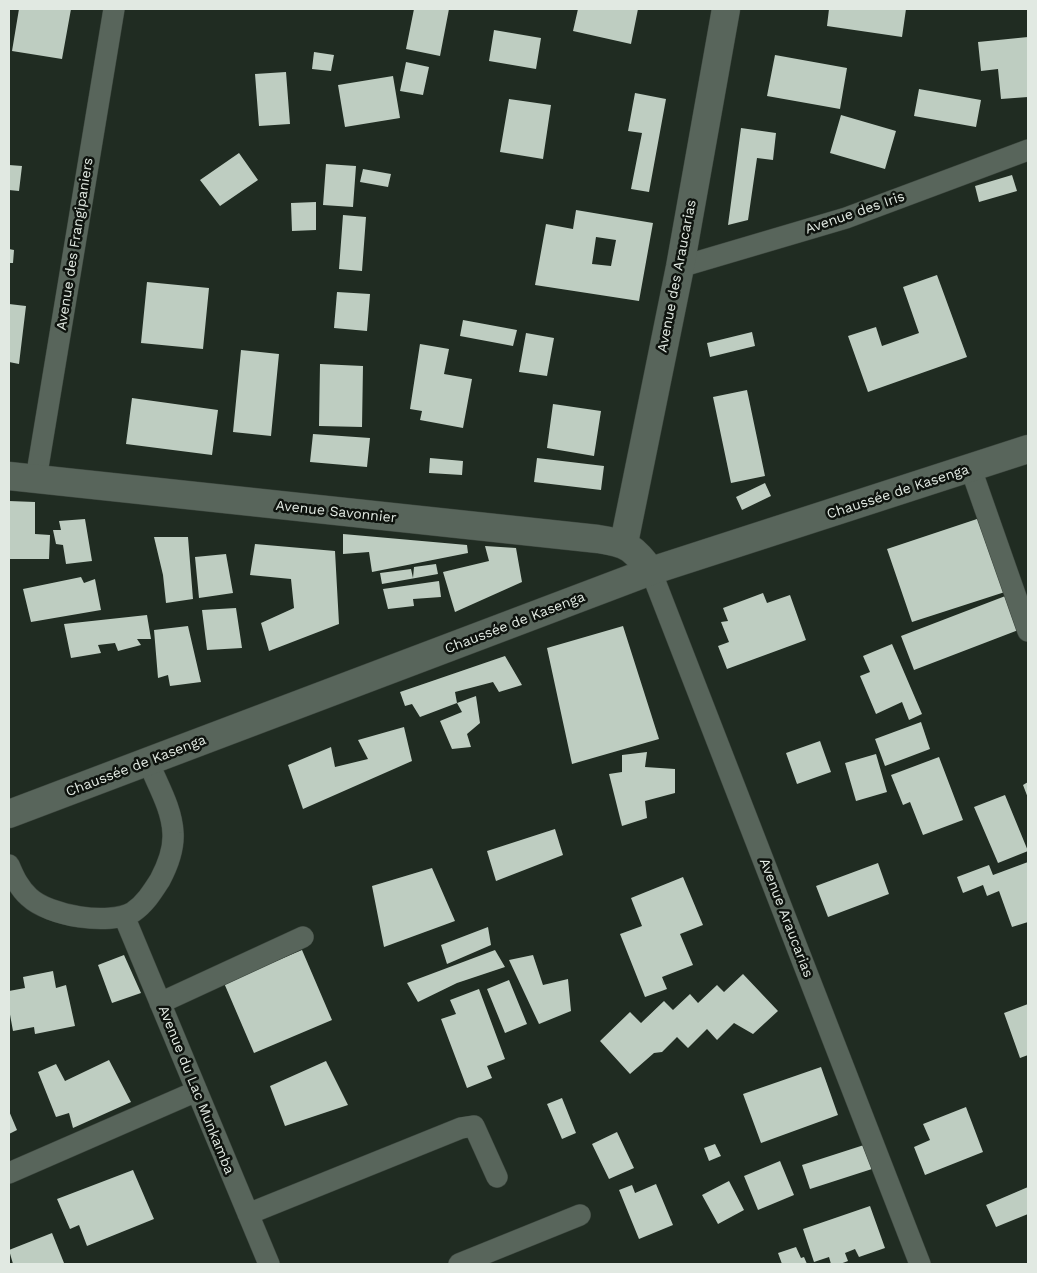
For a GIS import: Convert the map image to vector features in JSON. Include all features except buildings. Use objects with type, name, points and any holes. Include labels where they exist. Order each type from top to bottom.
[{"type":"street","name":"Avenue des Frangipaniers","points":[[36,479],[114,9]]},
{"type":"street","name":"Avenue des Araucarias","points":[[624,543],[680,267],[726,9]]},
{"type":"street","name":"Avenue des Iris","points":[[680,267],[846,218],[1028,150]]},
{"type":"street","name":"Chaussée de Kasenga","points":[[9,814],[651,572],[1028,449]]},
{"type":"street","points":[[971,468],[1028,631]]},
{"type":"street","name":"Avenue Savonnier","points":[[9,476],[624,543]]},
{"type":"street","points":[[624,543],[637,554],[651,572]]},
{"type":"street","name":"Avenue Araucarias","points":[[651,572],[920,1264]]},
{"type":"street","points":[[9,865],[19,886],[30,898],[45,906],[96,919],[124,916],[141,906],[154,890],[170,859],[173,845],[173,832],[169,811],[148,761]]},
{"type":"street","name":"Avenue du Lac Munkamba","points":[[124,916],[268,1264]]},
{"type":"street","points":[[160,1003],[302,937]]},
{"type":"street","points":[[9,1172],[197,1091]]},
{"type":"street","points":[[248,1214],[461,1128],[474,1126],[497,1177]]},
{"type":"street","points":[[460,1264],[580,1215]]}]
